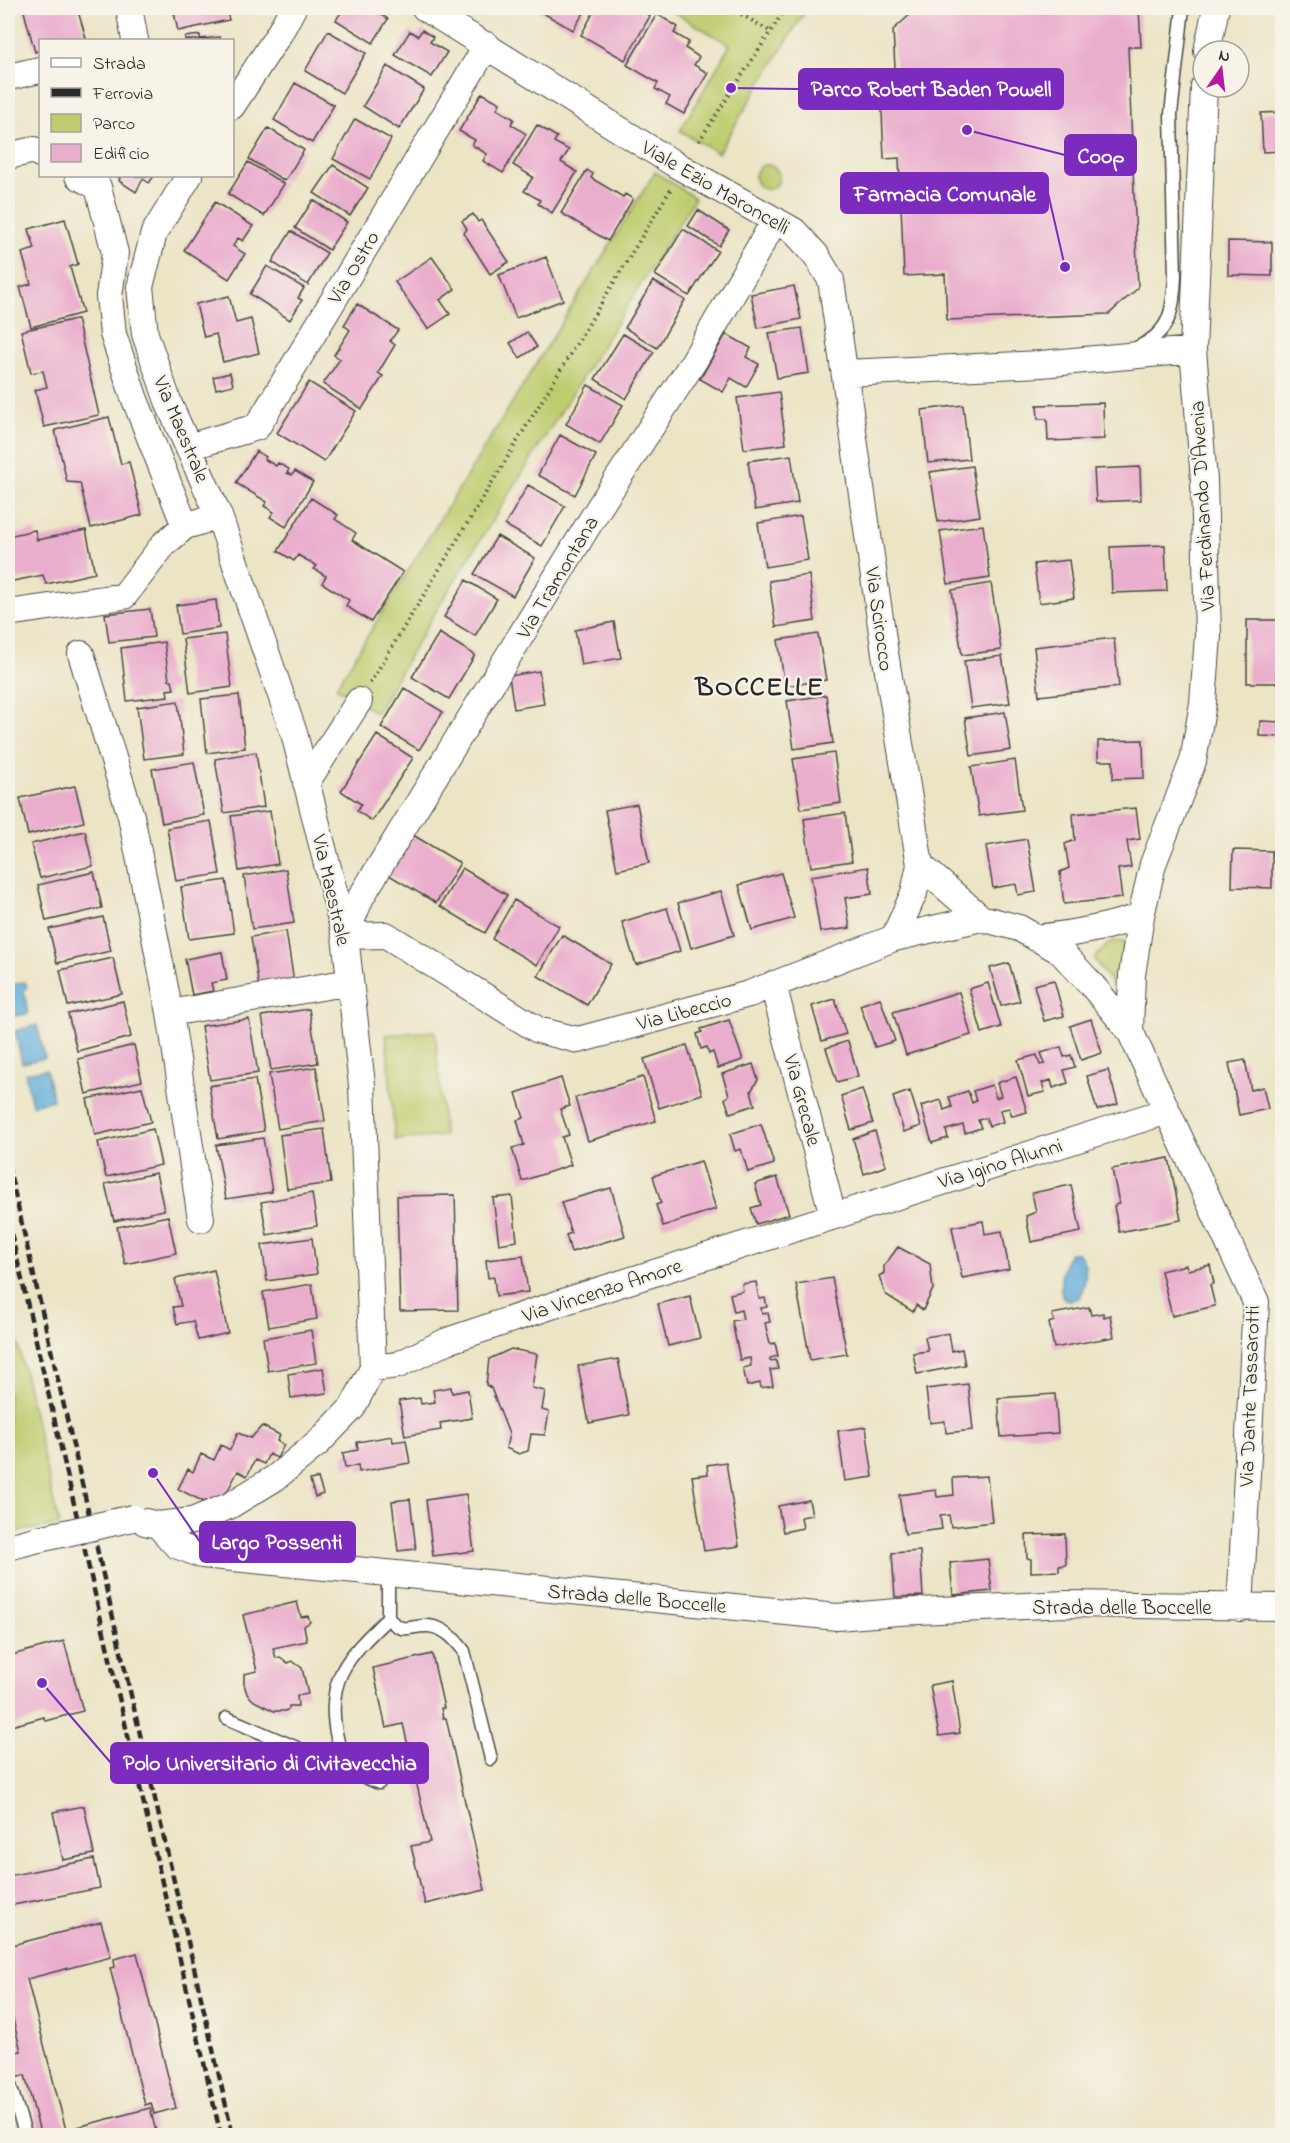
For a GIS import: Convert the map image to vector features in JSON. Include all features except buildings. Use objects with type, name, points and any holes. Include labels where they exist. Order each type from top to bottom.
[{"type":"street","points":[[129,8],[135,39]]},
{"type":"street","points":[[234,103],[279,34],[293,8]]},
{"type":"street","name":"Viale Ezio Maroncelli","points":[[425,8],[455,15],[487,45],[673,163],[794,231],[816,255],[831,280],[844,373]]},
{"type":"street","points":[[1210,39],[1216,8]]},
{"type":"street","name":"Via Ostro","points":[[188,447],[257,427],[487,45]]},
{"type":"street","points":[[8,77],[39,70]]},
{"type":"street","name":"Via Ferdinando D'Avenia","points":[[1130,1031],[1132,975],[1141,916],[1153,864],[1194,761],[1203,703],[1208,636],[1204,480],[1193,350],[1203,99]]},
{"type":"street","points":[[8,156],[34,150],[39,153]]},
{"type":"street","points":[[80,177],[98,187],[115,253],[109,296],[113,334],[138,407],[185,526]]},
{"type":"street","name":"Via Maestrale","points":[[158,1525],[192,1521],[229,1506],[275,1478],[318,1443],[352,1408],[373,1368],[362,1085],[345,936],[294,733],[219,516],[169,404],[145,334],[140,287],[154,233],[188,177]]},
{"type":"street","name":"Via Tramontana","points":[[345,936],[361,897],[600,507],[694,361],[775,220]]},
{"type":"street","points":[[844,373],[1041,364],[1193,350]]},
{"type":"street","name":"Via Scirocco","points":[[844,373],[883,642],[920,865],[914,892],[894,938]]},
{"type":"street","points":[[8,613],[124,596],[164,544],[185,526],[219,516]]},
{"type":"street","points":[[81,654],[131,816],[170,1013],[201,1219]]},
{"type":"street","points":[[306,783],[359,701]]},
{"type":"street","points":[[920,865],[981,918]]},
{"type":"street","points":[[1036,938],[1074,934],[1113,926],[1141,916]]},
{"type":"street","name":"Via Libeccio","points":[[345,936],[386,935],[538,1030],[578,1040],[748,994],[894,938],[981,918],[1019,928],[1060,951],[1130,1031]]},
{"type":"street","points":[[170,1013],[350,982]]},
{"type":"street","name":"Via Grecale","points":[[773,984],[833,1215]]},
{"type":"street","name":"Via Dante Tassarotti","points":[[1130,1031],[1256,1302],[1240,1608]]},
{"type":"street","name":"Via Igino Alunni","points":[[833,1215],[1167,1111]]},
{"type":"street","name":"Via Vincenzo Amore","points":[[373,1368],[398,1365],[447,1341],[833,1215]]},
{"type":"street","name":"Strada delle Boccelle","points":[[8,1547],[133,1518],[158,1525],[176,1545],[202,1555],[837,1617],[1065,1604],[1282,1607]]},
{"type":"lane","points":[[1115,357],[1153,340],[1166,325],[1173,303],[1175,277],[1171,114],[1183,8]]},
{"type":"lane","points":[[388,1573],[388,1618],[394,1625],[405,1630],[429,1626],[453,1636],[464,1651],[491,1759]]},
{"type":"lane","points":[[351,1771],[338,1743],[334,1710],[335,1685],[347,1662],[362,1643],[388,1618]]},
{"type":"lane","points":[[227,1718],[379,1783]]},
{"type":"lane","points":[[8,2079],[26,2136]]},
{"type":"path","points":[[731,8],[771,32]]},
{"type":"path","points":[[743,8],[743,15]]},
{"type":"path","points":[[699,141],[786,8]]},
{"type":"path","points":[[359,701],[673,187]]},
{"type":"green space","points":[[667,8],[807,8],[718,153],[680,131],[730,45]]},
{"type":"green space","points":[[767,165],[776,168],[779,177],[776,186],[767,189],[758,186],[755,177],[758,168]]},
{"type":"green space","points":[[655,172],[695,198],[440,604],[376,713],[336,687]]},
{"type":"green space","points":[[1111,941],[1125,942],[1118,992],[1094,959]]},
{"type":"green space","points":[[435,1031],[444,1136],[395,1140],[386,1035]]},
{"type":"green space","points":[[8,1300],[59,1525],[8,1533]]},
{"type":"water","points":[[25,982],[28,1014],[13,1016],[8,986]]},
{"type":"water","points":[[37,1025],[45,1058],[22,1063],[15,1031]]},
{"type":"water","points":[[46,1069],[53,1100],[32,1105],[25,1073]]},
{"type":"water","points":[[1070,1253],[1078,1253],[1082,1258],[1086,1275],[1079,1298],[1070,1301],[1063,1298],[1061,1281]]},
{"type":"railway","points":[[8,1164],[233,2136]]},
{"type":"railway","points":[[8,1220],[221,2136]]},
{"type":"place","name":"Parco Robert Baden Powell","points":[[731,88]]},
{"type":"place","name":"Coop","points":[[967,130]]},
{"type":"place","name":"Farmacia Comunale","points":[[1065,267]]},
{"type":"place","name":"Largo Possenti","points":[[153,1473]]},
{"type":"place","name":"Polo Universitario di Civitavecchia","points":[[42,1683]]},
{"type":"district","name":"BOCCELLE","points":[[760,686]]}]
